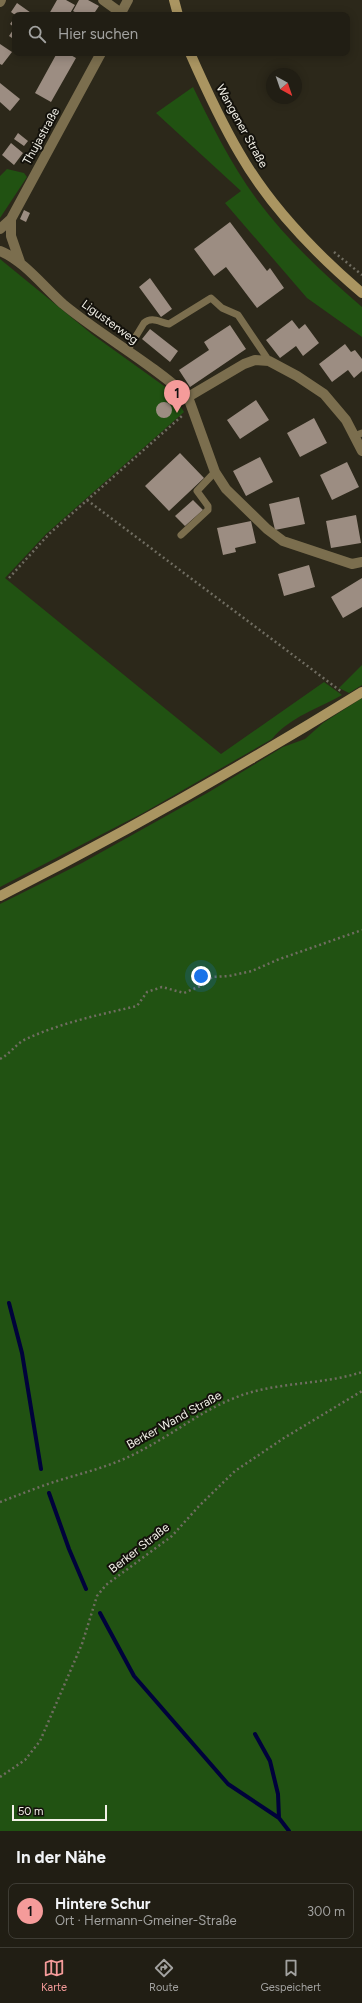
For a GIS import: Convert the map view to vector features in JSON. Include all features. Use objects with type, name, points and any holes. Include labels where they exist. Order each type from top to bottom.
[{"type":"main road","points":[[174,0],[177,12]]},
{"type":"main road","name":"Wangener Straße","points":[[191,56],[225,127],[260,184],[287,220],[311,246],[336,271],[362,293]]},
{"type":"main road","points":[[0,896],[136,825],[237,768],[362,692]]},
{"type":"street","points":[[103,0],[118,12]]},
{"type":"street","points":[[122,12],[128,0]]},
{"type":"street","name":"Thujastraße","points":[[0,229],[11,219],[99,56]]},
{"type":"street","name":"Ligusterweg","points":[[11,219],[11,236],[20,262]]},
{"type":"street","name":"Ligusterweg","points":[[0,251],[20,262],[63,304],[102,334],[172,382],[188,397]]},
{"type":"street","points":[[362,451],[358,434],[324,394],[298,376],[269,361],[255,360],[244,364],[188,397],[215,472],[226,489],[267,530],[283,541],[352,564],[362,562]]},
{"type":"lane","points":[[127,351],[148,319],[169,324],[211,298],[222,308],[238,315],[269,361]]},
{"type":"lane","points":[[181,535],[208,510],[208,506],[197,491],[215,472]]},
{"type":"path","points":[[9,578],[49,534],[192,409]]},
{"type":"path","points":[[87,500],[333,686],[352,698]]},
{"type":"path","points":[[0,1059],[8,1056],[22,1041],[77,1020],[137,1006],[148,992],[162,987],[184,993],[203,985],[212,977],[229,976],[252,971],[277,960],[362,930]]},
{"type":"path","name":"Berker Wand Straße","points":[[0,1502],[56,1481],[106,1466],[142,1451],[199,1416],[233,1399],[269,1388],[346,1377],[362,1372]]},
{"type":"path","name":"Berker Straße","points":[[0,1777],[25,1760],[40,1741],[82,1644],[97,1596],[106,1585],[172,1536],[199,1506],[235,1471],[284,1438],[362,1391]]},
{"type":"green space","points":[[193,87],[231,160],[258,201],[281,230],[307,257],[362,307],[362,337],[307,298],[225,203],[241,191],[156,113]]},
{"type":"green space","points":[[7,169],[24,173],[27,177],[0,218],[0,176]]},
{"type":"green space","points":[[0,259],[93,335],[171,391],[184,412],[46,534],[5,578],[221,754],[324,682],[342,695],[296,719],[279,731],[272,739],[143,813],[0,887]]},
{"type":"green space","points":[[362,665],[362,685],[349,693],[339,688]]},
{"type":"green space","points":[[362,698],[362,1831],[0,1831],[0,904],[82,863],[209,792],[283,747],[305,739],[323,723]]},
{"type":"building","points":[[57,0],[66,0],[75,5],[71,12],[50,12]]},
{"type":"building","points":[[79,0],[88,0],[99,6],[95,12],[73,11]]},
{"type":"building","points":[[17,3],[30,12],[12,13],[11,12]]},
{"type":"building","points":[[0,44],[12,52],[2,65],[0,64]]},
{"type":"building","points":[[55,56],[72,56],[76,58],[51,102],[35,93]]},
{"type":"building","points":[[0,83],[20,99],[10,111],[0,102]]},
{"type":"building","points":[[18,133],[28,141],[24,146],[14,139]]},
{"type":"building","points":[[11,143],[23,153],[14,165],[2,155]]},
{"type":"building","points":[[24,210],[30,213],[26,222],[20,219]]},
{"type":"building","points":[[230,222],[267,271],[270,268],[284,288],[257,308],[226,267],[214,276],[194,249]]},
{"type":"building","points":[[150,278],[172,309],[161,317],[139,287]]},
{"type":"building","points":[[292,320],[299,329],[305,324],[319,343],[303,356],[296,346],[280,358],[266,340]]},
{"type":"building","points":[[230,325],[246,349],[190,387],[179,370],[209,350],[204,342]]},
{"type":"building","points":[[150,329],[178,351],[170,362],[142,339]]},
{"type":"building","points":[[345,344],[351,352],[355,350],[362,359],[362,371],[354,378],[348,370],[332,382],[319,364]]},
{"type":"building","points":[[256,400],[269,420],[240,439],[227,420]]},
{"type":"building","points":[[164,402],[170,404],[172,410],[170,416],[164,418],[158,416],[156,410],[158,404]]},
{"type":"building","points":[[314,418],[327,443],[300,457],[287,433]]},
{"type":"building","points":[[180,453],[204,478],[169,511],[145,486]]},
{"type":"building","points":[[260,457],[273,482],[246,496],[233,471]]},
{"type":"building","points":[[347,462],[359,487],[332,500],[320,475]]},
{"type":"building","points":[[299,497],[305,524],[275,530],[269,504]]},
{"type":"building","points":[[193,500],[203,510],[185,526],[175,516]]},
{"type":"building","points":[[356,515],[361,543],[331,548],[326,521]]},
{"type":"building","points":[[251,521],[256,543],[235,548],[236,552],[223,555],[217,528]]},
{"type":"building","points":[[309,565],[315,587],[284,596],[278,574]]},
{"type":"building","points":[[362,578],[362,607],[343,618],[331,597]]},
{"type":"waterway","points":[[9,1303],[22,1353],[41,1469]]},
{"type":"waterway","points":[[49,1493],[69,1549],[86,1589]]},
{"type":"waterway","points":[[100,1613],[134,1676],[228,1784],[279,1818],[289,1831]]},
{"type":"waterway","points":[[255,1734],[270,1761],[278,1794],[279,1818]]},
{"type":"place","name":"Hintere Schur","points":[[177,413]]}]
